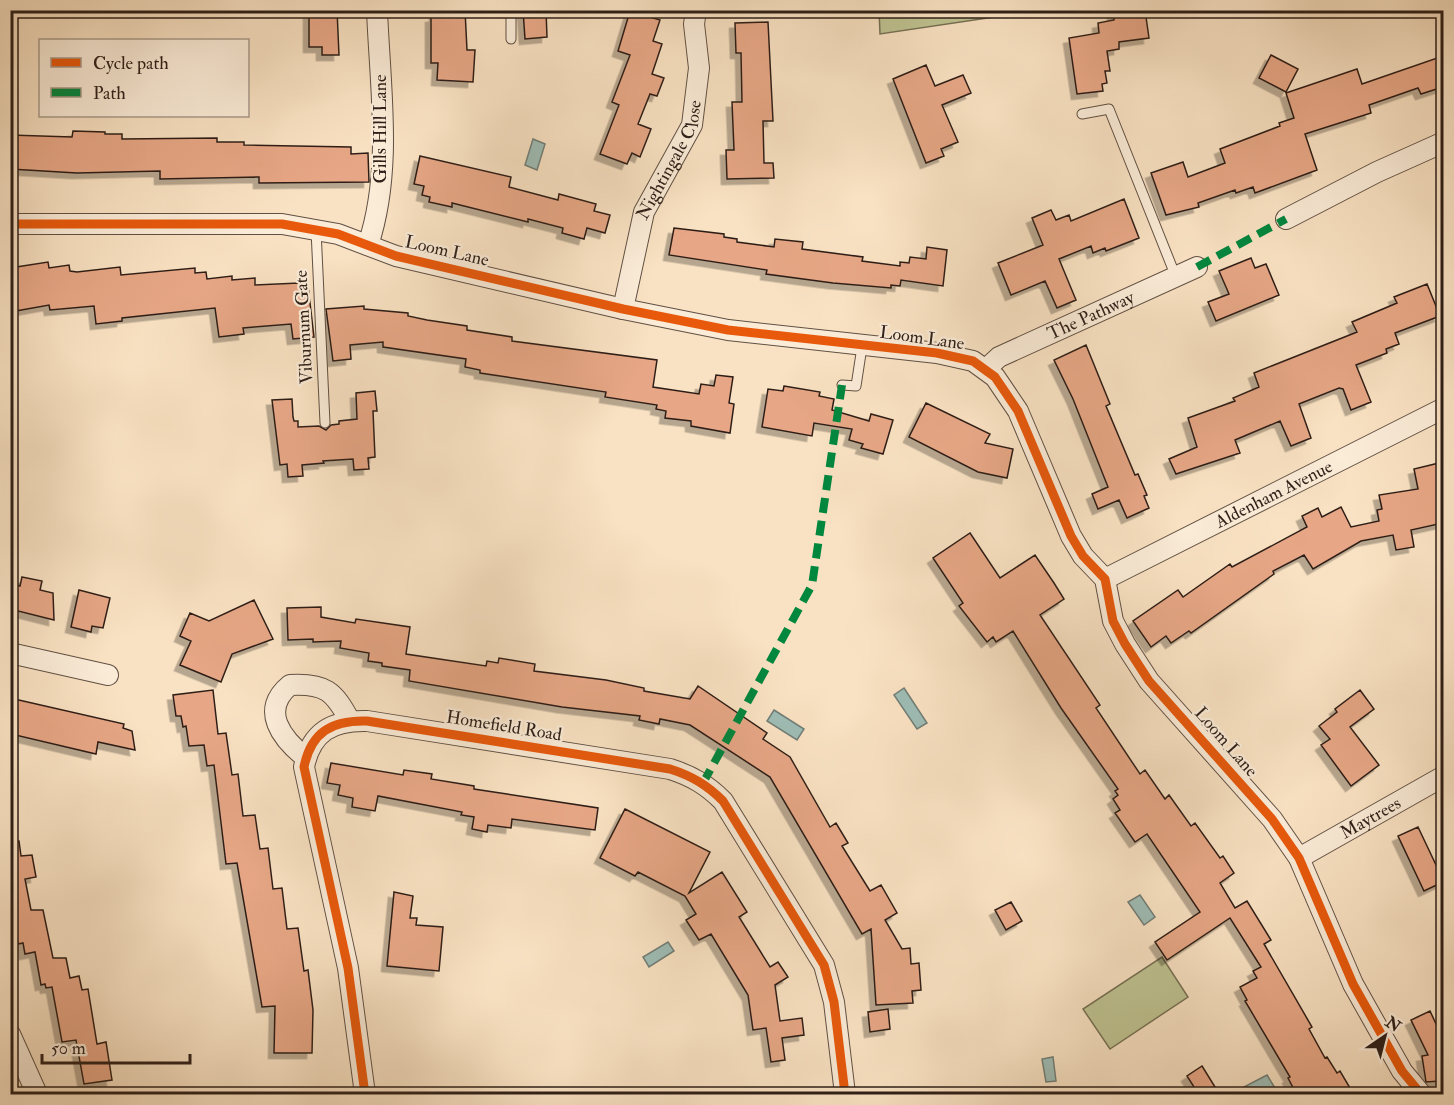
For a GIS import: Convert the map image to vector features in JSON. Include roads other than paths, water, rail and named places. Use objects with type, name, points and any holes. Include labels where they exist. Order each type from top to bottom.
[{"type":"street","name":"Gills Hill Lane","points":[[368,245],[379,204],[383,170],[377,10]]},
{"type":"street","name":"Nightingale Close","points":[[623,309],[644,212],[692,125],[699,68],[694,24],[696,10]]},
{"type":"street","points":[[1286,219],[1377,172],[1443,142]]},
{"type":"street","name":"Loom Lane","points":[[10,224],[282,224],[338,234],[396,256],[623,309],[728,330],[862,347],[937,353],[974,361],[987,368]]},
{"type":"street","name":"The Pathway","points":[[987,368],[999,357],[1197,267]]},
{"type":"street","points":[[987,368],[1006,391],[1018,411],[1071,536],[1083,555],[1105,579]]},
{"type":"street","name":"Aldenham Avenue","points":[[1105,579],[1443,408]]},
{"type":"street","name":"Loom Lane","points":[[1105,579],[1113,621],[1149,681],[1272,819],[1299,858],[1353,984],[1402,1071],[1420,1095]]},
{"type":"street","points":[[10,653],[108,675]]},
{"type":"street","points":[[350,721],[337,696],[326,690],[290,685],[280,692],[276,705],[282,737],[306,758],[305,780],[348,969],[365,1095]]},
{"type":"street","name":"Homefield Road","points":[[306,758],[310,745],[332,725],[350,721],[367,721],[670,769],[703,783],[723,801],[824,965],[834,1002],[845,1095]]},
{"type":"street","name":"Maytrees","points":[[1299,858],[1443,776]]},
{"type":"street","points":[[10,1034],[37,1095]]},
{"type":"street","points":[[1398,1095],[1402,1071]]},
{"type":"lane","points":[[511,10],[511,39]]},
{"type":"lane","points":[[1082,114],[1108,109],[1176,277]]},
{"type":"lane","name":"Viburnum Gate","points":[[316,230],[325,423]]},
{"type":"lane","points":[[842,385],[856,387],[862,347]]},
{"type":"water","points":[[533,139],[545,144],[537,170],[525,165]]},
{"type":"water","points":[[904,688],[927,723],[917,729],[894,695]]},
{"type":"water","points":[[774,710],[804,729],[797,740],[767,721]]},
{"type":"water","points":[[1140,895],[1155,917],[1144,925],[1128,902]]},
{"type":"water","points":[[668,942],[674,951],[649,967],[643,957]]},
{"type":"water","points":[[1053,1057],[1056,1081],[1046,1082],[1042,1059]]},
{"type":"water","points":[[1267,1075],[1275,1088],[1264,1094],[1243,1094],[1240,1089]]}]
